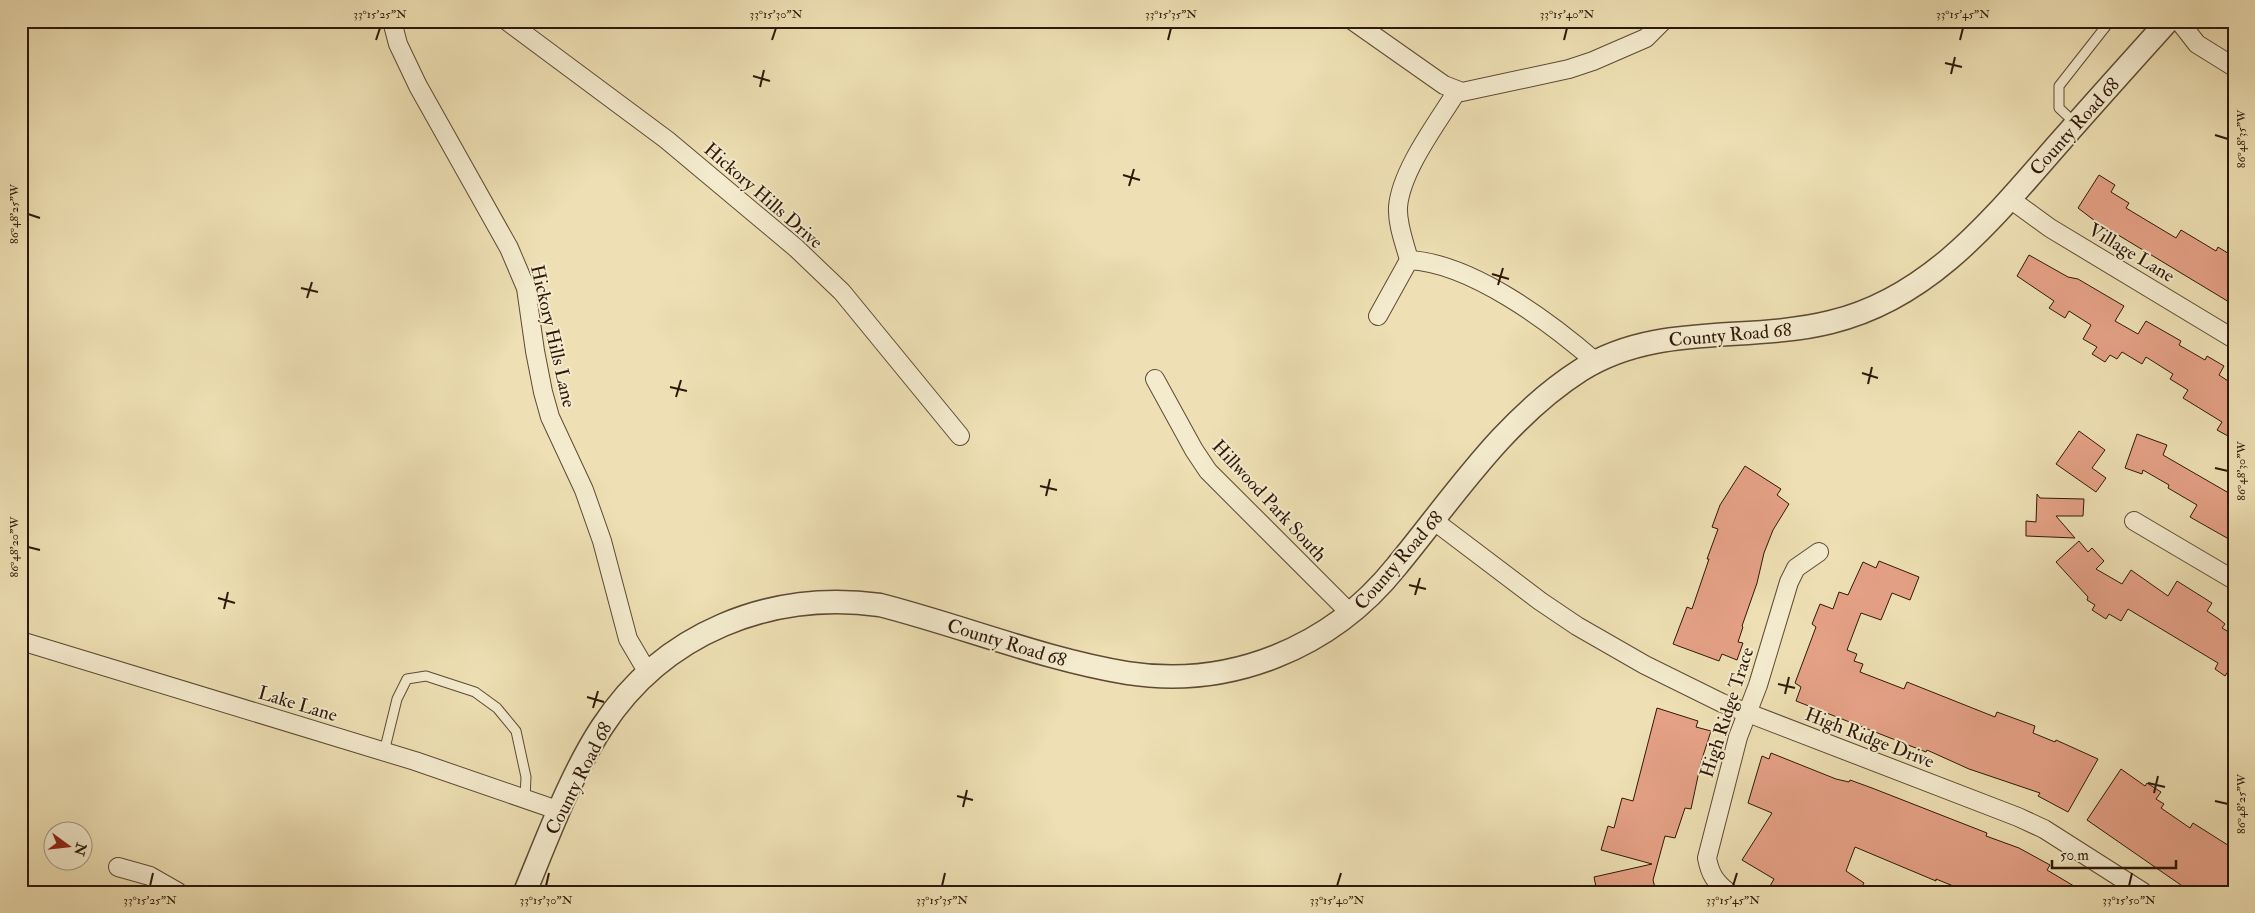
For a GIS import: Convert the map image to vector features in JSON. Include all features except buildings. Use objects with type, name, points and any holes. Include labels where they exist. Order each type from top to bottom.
[{"type":"street","name":"Hickory Hills Lane","points":[[392,21],[404,58],[522,275],[526,288],[543,392],[548,409],[584,490],[602,541],[628,639],[648,673]]},
{"type":"street","name":"Hickory Hills Drive","points":[[507,21],[667,140],[796,248],[842,292],[960,436]]},
{"type":"street","points":[[1353,21],[1444,85],[1457,91],[1471,91],[1594,61],[1646,38],[1663,21]]},
{"type":"street","name":"County Road 68","points":[[525,892],[560,811],[600,729],[613,710],[648,673],[675,650],[697,637],[749,614],[802,603],[863,602],[880,605],[1076,662],[1130,673],[1170,676],[1212,674],[1264,662],[1302,646],[1351,614],[1380,586],[1496,444],[1528,412],[1571,377],[1596,362],[1622,350],[1661,339],[1790,330],[1854,315],[1881,304],[1931,275],[1970,241],[2010,199],[2168,21]]},
{"type":"street","points":[[2179,21],[2198,44],[2234,67]]},
{"type":"street","points":[[1378,316],[1409,260],[1398,217],[1401,196],[1420,151],[1457,91]]},
{"type":"street","name":"Village Lane","points":[[2010,199],[2050,228],[2234,339]]},
{"type":"street","points":[[1409,260],[1429,261],[1446,266],[1496,291],[1550,325],[1596,362]]},
{"type":"street","name":"Hillwood Park South","points":[[1155,379],[1194,450],[1208,471],[1351,614]]},
{"type":"street","name":"High Ridge Drive","points":[[1434,520],[1540,601],[1577,626],[1646,665],[1722,703],[2026,821],[2077,849],[2143,892]]},
{"type":"street","points":[[2134,521],[2234,580]]},
{"type":"street","name":"High Ridge Trace","points":[[1728,892],[1716,883],[1709,871],[1707,858],[1738,738],[1789,582],[1796,568],[1819,552]]},
{"type":"street","name":"Lake Lane","points":[[21,641],[384,752],[560,811]]},
{"type":"street","points":[[118,867],[150,876],[178,892]]},
{"type":"lane","points":[[2076,124],[2058,108],[2059,86],[2110,21]]},
{"type":"lane","points":[[384,752],[397,699],[407,679],[426,676],[467,689],[475,692],[497,708],[516,731],[526,777],[524,798]]}]
